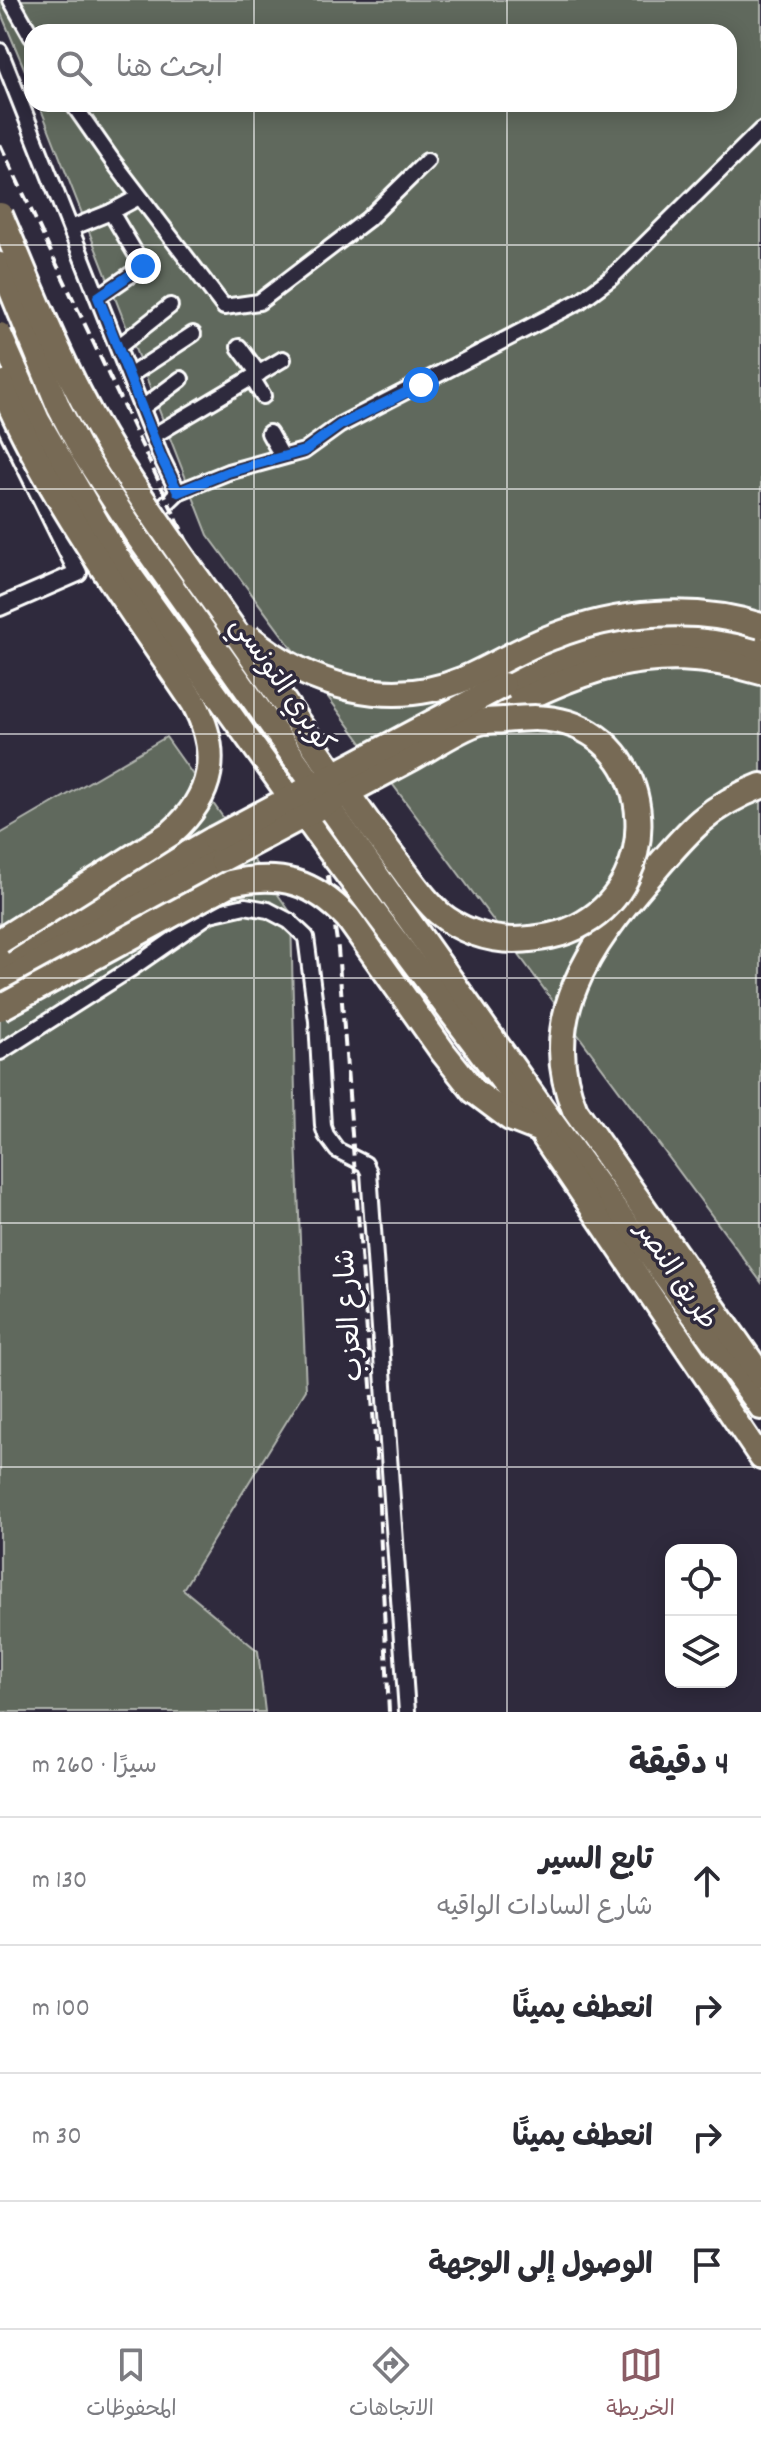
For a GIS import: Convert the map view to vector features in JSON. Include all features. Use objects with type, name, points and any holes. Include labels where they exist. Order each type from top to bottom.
[{"type":"highway","points":[[0,215],[62,358],[124,472],[381,842],[426,900],[466,930],[495,938],[538,939],[563,933],[586,922],[606,907],[622,887],[634,864],[640,813],[634,789],[624,767],[608,746],[572,724],[537,718],[478,722]]},
{"type":"highway","name":"كوبري التونسي","points":[[0,264],[59,408],[82,452],[136,535],[544,1124]]},
{"type":"highway","name":"كوبري التونسي","points":[[0,334],[38,420],[117,556],[326,847],[544,1124]]},
{"type":"highway","points":[[0,383],[20,431],[45,476],[194,703],[209,741],[210,762],[207,782],[198,802],[171,833],[0,941]]},
{"type":"highway","points":[[217,606],[260,647],[300,672],[333,685],[389,692],[438,688],[464,679],[553,636],[626,617],[703,615],[761,626]]},
{"type":"highway","points":[[0,985],[218,849],[503,685],[563,657],[624,641],[685,637],[761,650]]},
{"type":"highway","points":[[0,962],[218,849],[574,676],[626,662],[684,658],[724,662],[761,672]]},
{"type":"highway","points":[[761,786],[717,806],[695,825],[624,905],[594,947],[575,982],[568,1002],[562,1056],[567,1092],[575,1110],[761,1376]]},
{"type":"highway","points":[[0,1008],[230,883],[252,878],[295,882],[324,896],[348,918],[474,1091],[510,1118],[544,1124]]},
{"type":"highway","name":"طريق النصر","points":[[544,1124],[761,1408]]},
{"type":"highway","name":"طريق النصر","points":[[544,1124],[761,1458]]},
{"type":"street","points":[[11,0],[25,24]]},
{"type":"street","points":[[0,51],[24,111]]},
{"type":"street","points":[[24,112],[178,492]]},
{"type":"street","points":[[79,112],[220,304],[228,307],[259,302],[368,219],[427,161]]},
{"type":"street","points":[[0,607],[78,573],[146,523],[178,492],[228,472],[312,446],[340,425],[580,301],[611,278],[761,130]]},
{"type":"street","points":[[71,228],[139,197]]},
{"type":"street","points":[[98,297],[143,266],[111,212]]},
{"type":"street","points":[[118,347],[170,306]]},
{"type":"street","points":[[129,376],[193,334]]},
{"type":"street","points":[[239,347],[263,396]]},
{"type":"street","points":[[153,436],[283,359]]},
{"type":"street","points":[[142,408],[181,379]]},
{"type":"street","points":[[0,414],[78,573]]},
{"type":"street","points":[[269,433],[282,456]]},
{"type":"street","name":"شارع العزب","points":[[0,1052],[132,968],[199,920],[221,909],[245,906],[268,910],[289,921],[306,937],[317,1021],[323,1126],[337,1150],[365,1164],[369,1172],[407,1712]]},
{"type":"green space","points":[[0,0],[761,0],[761,1282],[208,535],[42,112],[737,112],[737,24],[24,24],[24,68],[0,11]]},
{"type":"green space","points":[[166,737],[291,913],[306,1390],[183,1589],[258,1651],[265,1712],[0,1712],[0,834]]},
{"type":"railway","points":[[0,144],[192,552],[307,725],[338,949],[377,1465],[389,1712]]},
{"type":"route","points":[[143,266],[98,297],[161,457],[178,492],[228,472],[304,451],[340,425],[421,385]]}]
